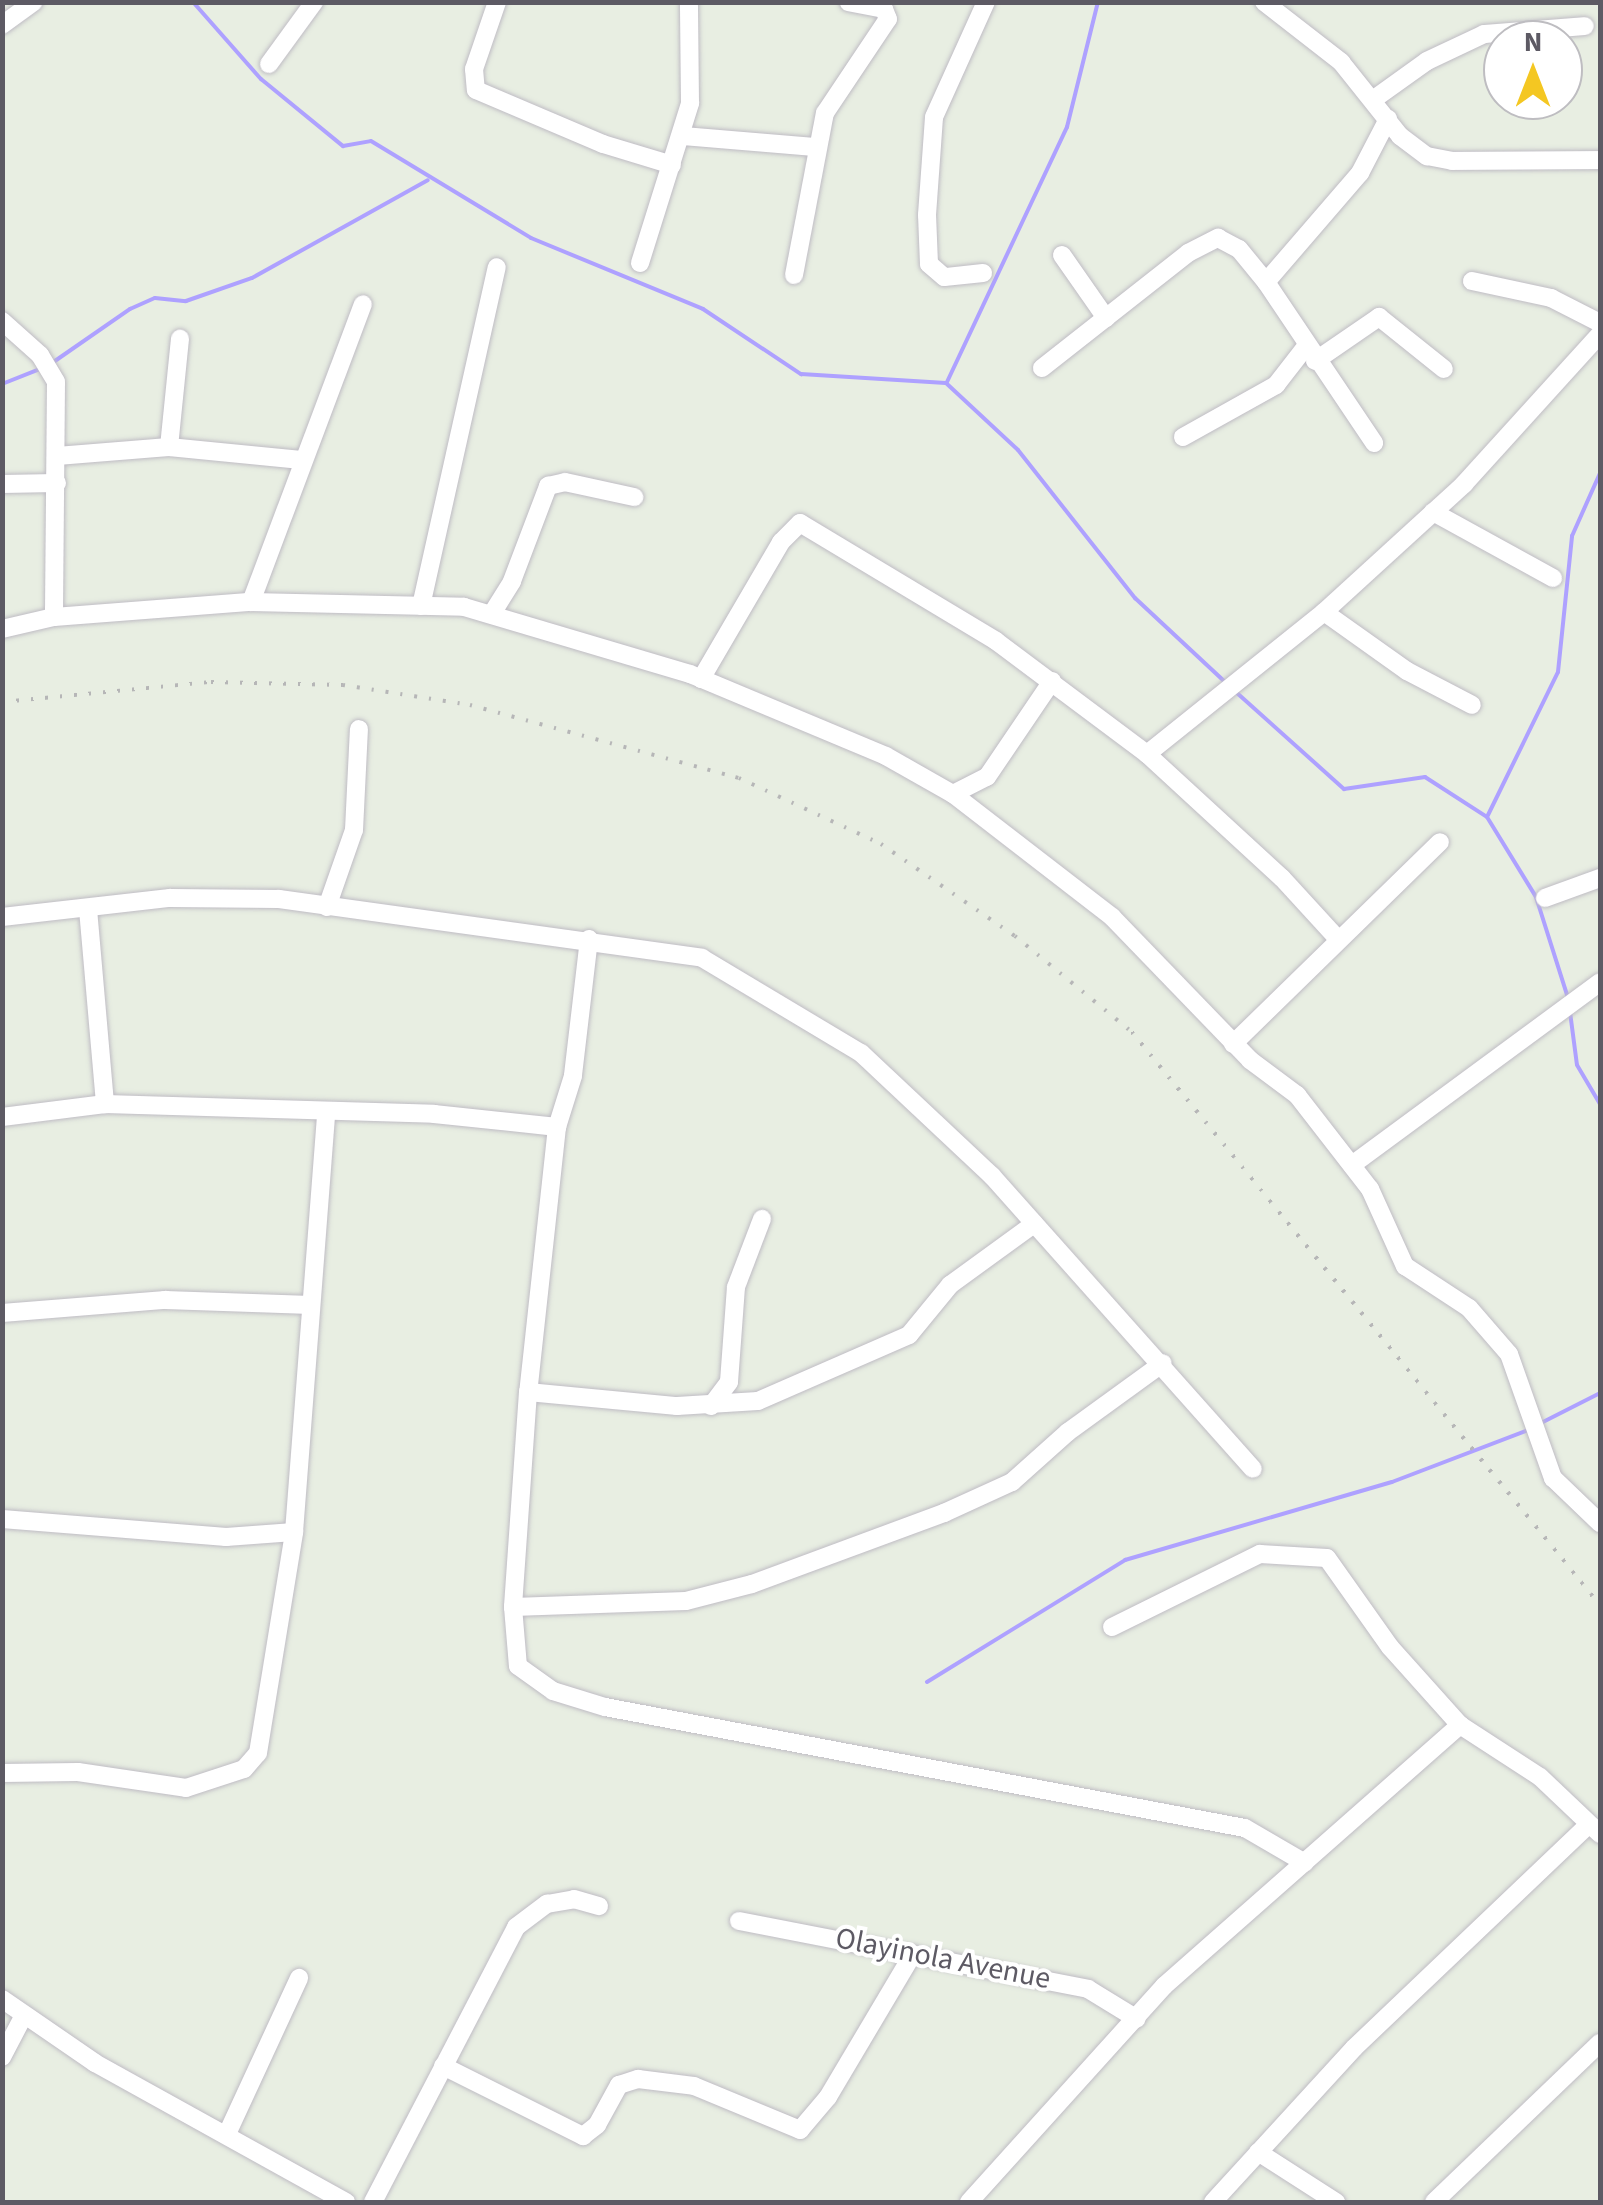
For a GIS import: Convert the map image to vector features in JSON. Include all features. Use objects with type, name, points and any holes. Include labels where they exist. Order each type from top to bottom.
[{"type":"street","points":[[2,25],[34,2]]},
{"type":"street","points":[[269,64],[314,2]]},
{"type":"street","points":[[497,2],[474,70],[476,90],[602,144],[672,165]]},
{"type":"street","points":[[640,263],[690,103],[689,2]]},
{"type":"street","points":[[794,274],[814,147],[825,113],[888,19],[884,9],[849,2]]},
{"type":"street","points":[[983,273],[944,277],[928,264],[928,215],[934,117],[986,2]]},
{"type":"street","points":[[1264,2],[1341,62],[1411,146],[1436,159],[1600,160]]},
{"type":"street","points":[[1374,99],[1426,62],[1484,34],[1585,26]]},
{"type":"street","points":[[1266,282],[1360,173],[1388,119]]},
{"type":"street","points":[[682,136],[814,147]]},
{"type":"street","points":[[1042,368],[1188,253],[1218,238],[1239,249],[1266,282],[1374,444]]},
{"type":"street","points":[[1062,255],[1106,318]]},
{"type":"street","points":[[421,606],[497,266]]},
{"type":"street","points":[[1472,280],[1551,298],[1600,323]]},
{"type":"street","points":[[251,602],[301,460],[363,304]]},
{"type":"street","points":[[1183,437],[1276,385],[1311,353],[1379,318],[1444,369]]},
{"type":"street","points":[[2,321],[44,361],[57,456],[54,618]]},
{"type":"street","points":[[1147,754],[1324,612],[1434,512],[1522,428],[1600,334]]},
{"type":"street","points":[[169,446],[180,338]]},
{"type":"street","points":[[57,456],[169,446],[301,460]]},
{"type":"street","points":[[2,484],[56,482]]},
{"type":"street","points":[[493,612],[512,581],[548,486],[565,482],[634,497]]},
{"type":"street","points":[[1434,512],[1553,578]]},
{"type":"street","points":[[701,679],[781,542],[800,523],[1052,681],[1147,754],[1282,878],[1337,938]]},
{"type":"street","points":[[2,630],[54,618],[251,602],[421,606],[493,612],[701,679],[886,756],[953,794],[1112,917],[1233,1044],[1297,1095],[1352,1164],[1405,1266],[1469,1308],[1509,1354],[1553,1478],[1600,1523]]},
{"type":"street","points":[[1324,612],[1407,671],[1472,706]]},
{"type":"street","points":[[953,794],[987,777],[1052,681]]},
{"type":"street","points":[[327,907],[350,849],[358,730]]},
{"type":"street","points":[[1233,1044],[1304,979],[1337,938],[1440,842]]},
{"type":"street","points":[[1545,898],[1600,878]]},
{"type":"street","points":[[2,917],[224,896],[589,939],[702,958],[861,1053],[1034,1224],[1163,1363],[1253,1469]]},
{"type":"street","points":[[88,909],[106,1104]]},
{"type":"street","points":[[589,939],[573,1076],[557,1127],[528,1392],[512,1607],[512,1657],[552,1691],[604,1707],[1245,1828],[1305,1863]]},
{"type":"street","points":[[1352,1164],[1600,982]]},
{"type":"street","points":[[2,1118],[106,1104],[326,1112],[557,1127]]},
{"type":"street","points":[[2,1773],[78,1772],[170,1789],[204,1786],[244,1769],[266,1730],[294,1532],[326,1112]]},
{"type":"street","points":[[711,1406],[728,1382],[736,1288],[762,1219]]},
{"type":"street","points":[[528,1392],[711,1406],[758,1401],[909,1335],[950,1284],[1034,1224]]},
{"type":"street","points":[[2,1313],[164,1300],[311,1305]]},
{"type":"street","points":[[512,1607],[686,1600],[752,1584],[944,1513],[1012,1482],[1068,1432],[1163,1363]]},
{"type":"street","points":[[2,1519],[226,1537],[294,1532]]},
{"type":"street","points":[[1112,1627],[1260,1554],[1327,1558],[1390,1647],[1460,1725],[1540,1777],[1594,1829],[1354,2048],[1213,2202]]},
{"type":"street","points":[[970,2202],[1178,1973],[1460,1725]]},
{"type":"street","points":[[373,2202],[516,1927],[546,1904],[574,1899],[599,1906]]},
{"type":"street","name":"Olayinola Avenue","points":[[739,1921],[1088,1988],[1137,2019]]},
{"type":"street","points":[[443,2066],[579,2136],[597,2125],[619,2085],[647,2078],[694,2086],[800,2130],[828,2097],[913,1954]]},
{"type":"street","points":[[227,2134],[299,1978]]},
{"type":"street","points":[[2,1999],[23,2017],[346,2202]]},
{"type":"street","points":[[2,2057],[23,2017]]},
{"type":"street","points":[[1434,2202],[1600,2042]]},
{"type":"street","points":[[1258,2152],[1336,2202]]},
{"type":"waterway","points":[[193,2],[261,79],[343,146],[371,141],[531,238],[703,309],[801,374],[946,383],[1018,450],[1135,598],[1226,683]]},
{"type":"waterway","points":[[947,382],[1067,127],[1098,2]]},
{"type":"waterway","points":[[52,363],[130,309],[155,298],[186,301],[252,278],[428,180]]},
{"type":"waterway","points":[[2,384],[40,369]]},
{"type":"waterway","points":[[1488,815],[1558,672],[1572,536],[1600,473]]},
{"type":"waterway","points":[[1237,693],[1344,789],[1425,777],[1487,817],[1536,897],[1568,998]]},
{"type":"waterway","points":[[1570,1012],[1577,1065],[1600,1104]]},
{"type":"waterway","points":[[1539,1424],[1600,1393]]},
{"type":"waterway","points":[[927,1682],[1125,1560],[1392,1482],[1531,1429]]},
{"type":"railway","points":[[2,702],[211,682],[343,685],[470,705],[739,778],[881,844],[1015,936],[1132,1032],[1600,1605]]}]
